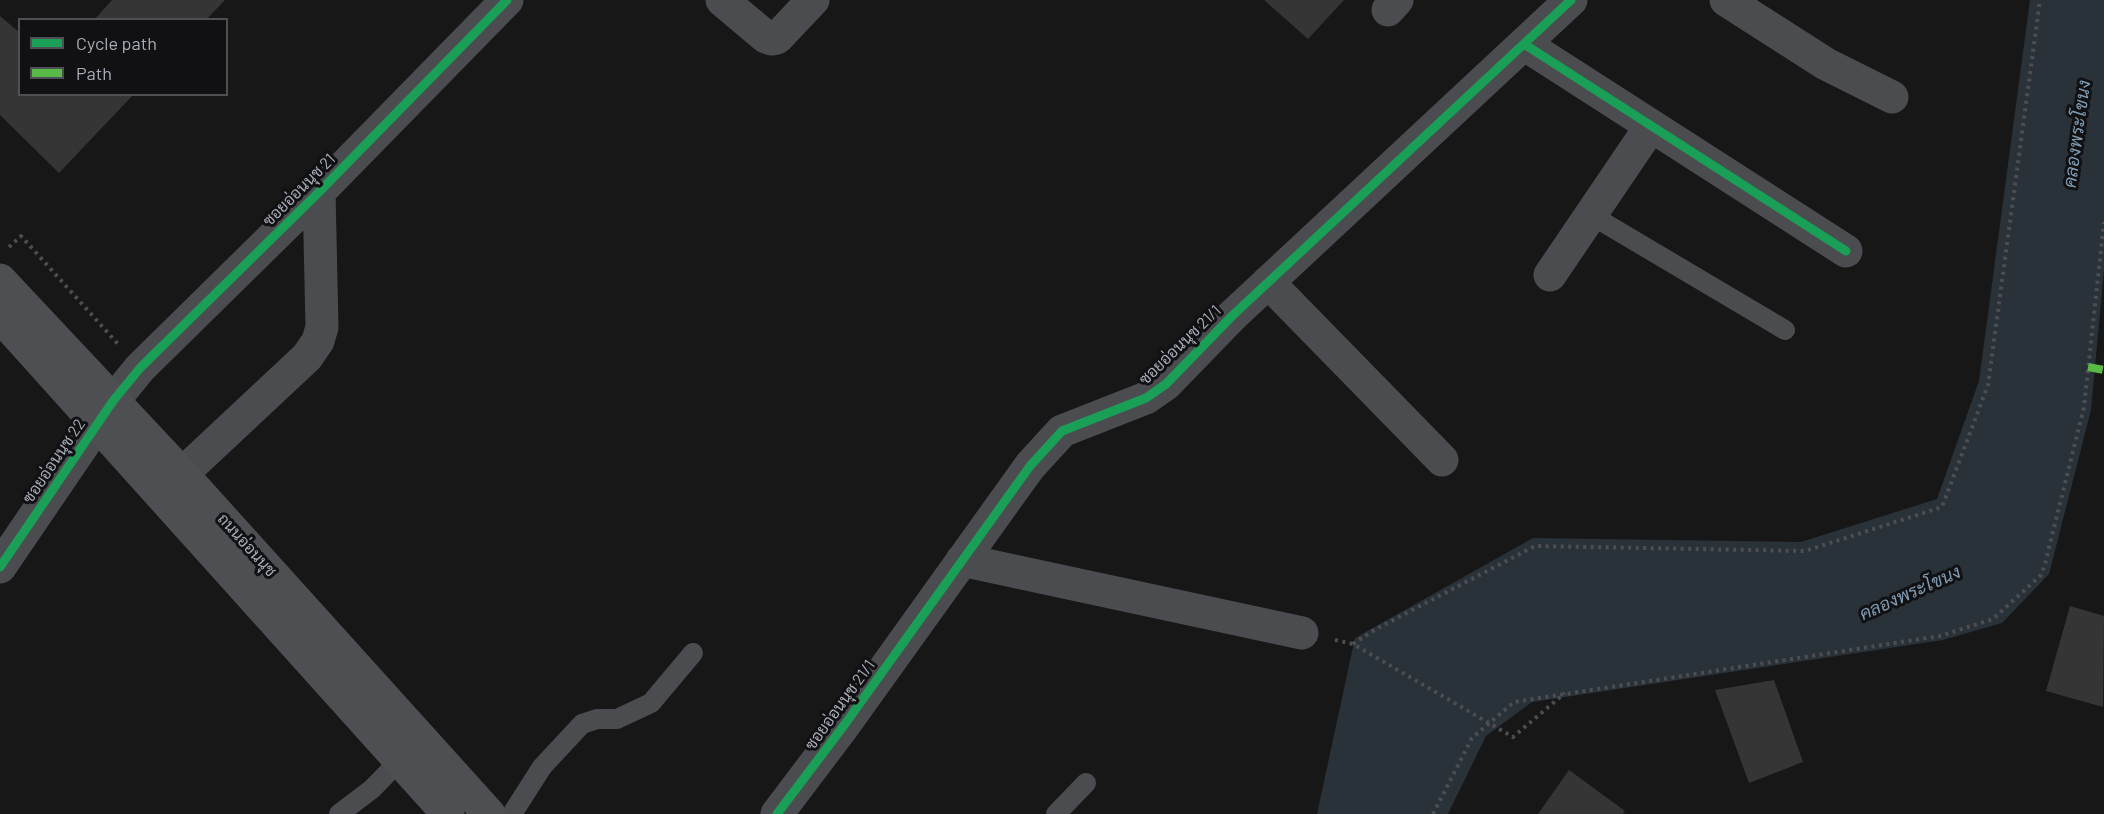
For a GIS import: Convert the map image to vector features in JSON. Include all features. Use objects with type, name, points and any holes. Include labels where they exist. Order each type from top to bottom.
[{"type":"main road","name":"ถนนอ่อนนุช","points":[[0,280],[105,413],[411,749],[489,814]]},
{"type":"main road","name":"ถนนอ่อนนุช","points":[[0,316],[105,413],[182,474],[411,749],[448,814]]},
{"type":"street","name":"ซอยอ่อนนุช 21","points":[[105,413],[140,368],[319,192],[507,0]]},
{"type":"street","points":[[722,0],[766,37],[772,39],[777,38],[813,0]]},
{"type":"street","name":"ซอยอ่อนนุช 21/1","points":[[777,814],[845,724],[1030,466],[1062,431],[1146,398],[1166,384],[1232,316],[1571,0]]},
{"type":"street","points":[[1726,0],[1826,64],[1892,98]]},
{"type":"street","points":[[1524,44],[1846,251]]},
{"type":"street","points":[[1550,275],[1651,126]]},
{"type":"street","points":[[182,474],[307,357],[318,341],[322,327],[319,192]]},
{"type":"street","points":[[1268,282],[1442,460]]},
{"type":"street","name":"ซอยอ่อนนุช 22","points":[[0,567],[105,413]]},
{"type":"street","points":[[962,560],[1302,633]]},
{"type":"lane","points":[[1591,215],[1785,330]]},
{"type":"lane","points":[[512,814],[542,767],[582,724],[597,719],[617,719],[651,703],[693,653]]},
{"type":"lane","points":[[339,814],[372,789],[411,749]]},
{"type":"lane","points":[[1056,814],[1086,783]]},
{"type":"path","points":[[1565,693],[1513,737],[1353,644],[1376,629],[1535,546],[1805,550],[1942,507],[1988,385],[2040,0]]},
{"type":"path","points":[[1433,814],[1472,738],[1514,702],[1940,636],[1993,619],[2041,575],[2045,564],[2084,407],[2104,222]]},
{"type":"path","points":[[21,236],[140,368]]},
{"type":"water","name":"คลองพระโขนง","points":[[2030,0],[2104,0],[2104,270],[2091,410],[2049,574],[2002,623],[1943,640],[1532,702],[1486,736],[1448,814],[1317,814],[1355,638],[1533,538],[1801,542],[1937,499],[1979,381]]},
{"type":"building","points":[[112,0],[225,0],[208,18],[96,18]]},
{"type":"building","points":[[1264,0],[1344,0],[1308,39]]},
{"type":"building","points":[[0,16],[18,31],[18,96],[132,96],[59,173],[0,115]]},
{"type":"building","points":[[2070,606],[2104,616],[2103,707],[2046,691]]},
{"type":"building","points":[[1774,680],[1803,762],[1749,783],[1715,690]]},
{"type":"building","points":[[1569,770],[1625,811],[1623,814],[1538,814]]},
{"type":"marked path","points":[[2088,367],[2104,370]]},
{"type":"cycle path","points":[[0,567],[113,401],[140,368],[319,192],[507,0]]},
{"type":"cycle path","points":[[777,814],[845,724],[1030,466],[1062,431],[1146,398],[1166,384],[1232,316],[1571,0]]},
{"type":"cycle path","points":[[1524,44],[1846,251]]}]
